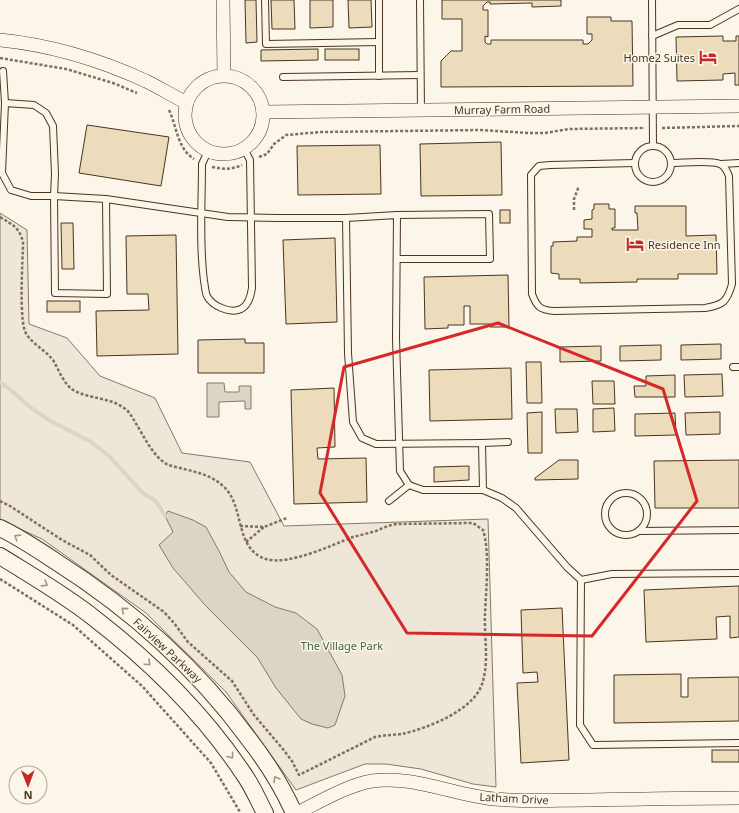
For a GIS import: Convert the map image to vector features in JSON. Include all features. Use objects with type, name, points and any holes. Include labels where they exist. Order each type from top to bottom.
[{"type":"street","points":[[223,0],[224,76]]},
{"type":"street","points":[[0,40],[21,42],[64,51],[107,64],[148,82],[186,103]]},
{"type":"street","points":[[224,76],[236,77],[247,82],[255,90],[262,101],[264,112],[263,125],[258,136],[250,146],[238,152],[226,155],[214,153],[202,148],[193,139],[187,128],[185,116],[186,103],[192,92],[201,83],[212,78],[224,76]]},
{"type":"street","name":"Murray Farm Road","points":[[264,112],[739,106]]},
{"type":"street","name":"Fairview Parkway","points":[[0,528],[11,533],[65,567],[109,597],[158,638],[195,672],[230,713],[265,760],[296,813]]},
{"type":"street","points":[[0,556],[94,617],[141,657],[176,690],[211,729],[240,768],[265,813]]},
{"type":"street","name":"Latham Drive","points":[[296,813],[336,793],[371,781],[387,780],[417,782],[452,792],[494,799],[739,798]]},
{"type":"lane","points":[[265,0],[266,44],[379,42]]},
{"type":"lane","points":[[379,0],[379,76]]},
{"type":"lane","points":[[420,0],[421,110]]},
{"type":"lane","points":[[652,0],[653,145]]},
{"type":"lane","points":[[652,36],[678,25],[710,25],[739,10]]},
{"type":"lane","points":[[3,70],[4,104],[2,173],[11,190],[31,196],[106,199],[228,217],[346,218],[397,215],[489,214],[490,259],[397,259]]},
{"type":"lane","points":[[282,77],[420,75]]},
{"type":"lane","points":[[4,104],[34,105],[46,113],[52,126],[55,174],[56,293],[107,294],[106,199]]},
{"type":"lane","points":[[653,145],[658,146],[668,152],[672,163],[671,169],[664,178],[654,182],[642,178],[638,174],[635,163],[638,153],[647,146],[653,145]]},
{"type":"lane","points":[[208,150],[202,164],[202,267],[206,295],[212,302],[223,309],[234,310],[242,309],[249,301],[252,288],[250,160],[244,149]]},
{"type":"lane","points":[[635,163],[550,164],[539,166],[531,175],[532,294],[536,304],[544,310],[705,308],[718,306],[728,296],[732,284],[729,176],[727,169],[720,164]]},
{"type":"lane","points":[[672,163],[739,163]]},
{"type":"lane","points":[[397,215],[396,338],[400,470],[409,485],[423,490],[483,490],[502,498],[516,508],[580,580],[580,725],[593,745],[739,743]]},
{"type":"lane","points":[[346,218],[348,353],[353,422],[362,438],[376,444],[508,442]]},
{"type":"lane","points":[[482,443],[483,490]]},
{"type":"lane","points":[[389,501],[409,485]]},
{"type":"lane","points":[[639,531],[647,518],[644,503],[632,494],[623,494],[610,500],[606,507],[606,522],[610,529],[624,535],[639,531],[739,530]]},
{"type":"lane","points":[[580,580],[612,574],[739,574]]},
{"type":"path","points":[[574,210],[574,199],[579,186]]},
{"type":"path","points":[[0,217],[17,227],[21,233],[22,304],[24,330],[27,336],[48,355],[66,383],[72,389],[81,394],[125,408],[160,459],[169,465],[208,476],[216,480],[225,488],[235,503],[240,526],[246,542],[252,550],[265,559],[284,560],[297,557],[388,525],[473,523],[478,525],[483,530],[486,544],[486,659],[483,683],[479,690],[465,705],[453,714],[436,723],[401,734],[375,737],[299,775],[292,761],[254,715],[232,681],[188,642],[164,612],[111,575],[90,555],[62,540],[0,501]]},
{"type":"path","points":[[246,542],[264,527],[287,518]]},
{"type":"path","points":[[240,526],[264,527]]},
{"type":"path","points":[[0,579],[73,625],[142,686],[211,763],[240,812]]},
{"type":"highlighted area","points":[[498,323],[663,389],[697,501],[592,636],[407,633],[320,493],[344,367]]},
{"type":"green space","name":"The Village Park","points":[[0,213],[27,230],[29,324],[67,338],[100,376],[155,398],[182,453],[250,462],[284,526],[488,519],[496,787],[473,784],[421,769],[386,764],[365,764],[296,790],[226,692],[146,613],[42,539],[0,520]]},
{"type":"shaded area","points":[[207,383],[224,383],[225,392],[239,392],[239,386],[251,386],[251,409],[245,409],[245,401],[219,402],[219,417],[207,417]]},
{"type":"shaded area","points":[[168,511],[193,520],[206,527],[229,572],[246,592],[275,607],[296,613],[317,629],[342,675],[345,696],[335,725],[328,728],[312,724],[301,719],[276,688],[257,657],[205,605],[173,568],[159,545],[173,532],[165,516]]},
{"type":"building","points":[[245,0],[256,0],[257,42],[246,43]]},
{"type":"building","points":[[271,0],[294,0],[295,29],[272,29]]},
{"type":"building","points":[[310,0],[333,0],[333,27],[310,28]]},
{"type":"building","points":[[348,0],[371,0],[372,27],[349,28]]},
{"type":"building","points":[[442,0],[561,0],[561,6],[532,7],[532,3],[490,4],[490,2],[487,2],[483,6],[483,10],[488,10],[488,37],[485,36],[485,42],[487,44],[491,44],[491,40],[583,40],[583,44],[588,44],[592,40],[592,34],[587,34],[587,17],[611,17],[611,21],[632,21],[633,86],[441,87],[441,61],[451,51],[462,51],[462,19],[442,19]]},
{"type":"building","name":"Home2 Suites","points":[[723,36],[723,41],[736,41],[736,36],[739,36],[739,85],[735,85],[735,73],[723,74],[723,80],[677,81],[676,37]]},
{"type":"building","points":[[318,49],[318,60],[261,61],[261,50]]},
{"type":"building","points":[[325,49],[359,49],[359,60],[325,60]]},
{"type":"building","points":[[87,125],[169,137],[161,186],[79,173]]},
{"type":"building","points":[[501,142],[502,195],[421,196],[420,144]]},
{"type":"building","points":[[380,145],[381,194],[298,195],[297,146]]},
{"type":"building","name":"Residence Inn","points":[[594,204],[609,204],[609,209],[615,209],[615,228],[612,228],[612,230],[638,230],[635,206],[686,206],[686,236],[716,235],[717,274],[678,274],[678,279],[637,279],[637,282],[580,283],[580,279],[559,279],[559,274],[551,273],[551,246],[553,246],[553,242],[577,241],[577,237],[592,237],[592,229],[584,229],[584,220],[592,219]]},
{"type":"building","points":[[500,210],[510,210],[510,223],[500,223]]},
{"type":"building","points":[[61,223],[73,223],[74,269],[62,269]]},
{"type":"building","points":[[176,235],[178,354],[97,356],[96,311],[149,310],[148,294],[127,294],[126,236]]},
{"type":"building","points":[[335,238],[337,322],[286,324],[283,240]]},
{"type":"building","points":[[508,275],[509,327],[490,327],[490,324],[470,324],[470,306],[464,306],[464,325],[448,325],[448,328],[425,329],[424,277]]},
{"type":"building","points":[[47,301],[80,301],[80,312],[47,312]]},
{"type":"building","points":[[245,339],[245,343],[264,343],[264,373],[198,373],[198,340]]},
{"type":"building","points":[[721,344],[721,359],[681,360],[681,345]]},
{"type":"building","points":[[661,345],[661,360],[620,361],[620,346]]},
{"type":"building","points":[[601,346],[601,361],[560,362],[560,347]]},
{"type":"building","points":[[526,362],[541,362],[542,403],[527,403]]},
{"type":"building","points":[[511,368],[512,419],[430,421],[429,370]]},
{"type":"building","points":[[722,374],[723,396],[685,397],[684,375]]},
{"type":"building","points":[[675,375],[675,397],[635,397],[634,386],[646,386],[646,376]]},
{"type":"building","points":[[592,381],[614,381],[615,404],[593,404]]},
{"type":"building","points":[[334,388],[335,447],[317,448],[318,459],[366,458],[367,502],[294,504],[291,390]]},
{"type":"building","points":[[614,408],[615,431],[593,432],[593,409]]},
{"type":"building","points":[[555,409],[577,409],[578,432],[556,433]]},
{"type":"building","points":[[542,412],[542,453],[528,453],[527,413]]},
{"type":"building","points":[[720,412],[720,434],[686,435],[685,413]]},
{"type":"building","points":[[675,413],[676,435],[635,436],[635,414]]},
{"type":"building","points":[[559,460],[578,460],[578,479],[535,480],[535,478]]},
{"type":"building","points":[[739,460],[739,508],[655,508],[654,461]]},
{"type":"building","points":[[469,466],[469,480],[434,482],[434,467]]},
{"type":"building","points":[[739,586],[739,637],[730,638],[730,616],[716,617],[717,639],[646,642],[644,590]]},
{"type":"building","points":[[562,608],[569,760],[521,763],[517,683],[538,682],[537,672],[523,673],[521,610]]},
{"type":"building","points":[[681,674],[681,697],[688,697],[688,678],[739,677],[739,721],[614,723],[614,675]]},
{"type":"building","points":[[712,750],[739,750],[739,762],[712,762]]},
{"type":"waterway","points":[[0,382],[31,408],[49,420],[91,442],[109,456],[143,493],[156,501],[165,516]]},
{"type":"place","name":"Home2 Suites","points":[[708,57]]},
{"type":"place","name":"Residence Inn","points":[[635,244]]}]
